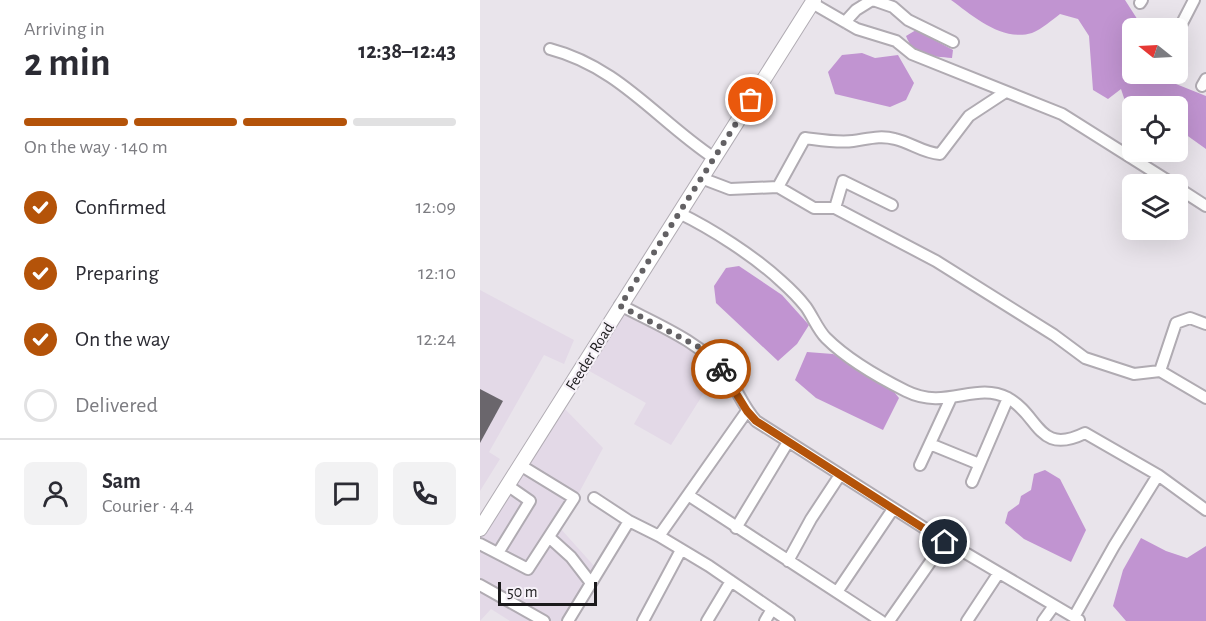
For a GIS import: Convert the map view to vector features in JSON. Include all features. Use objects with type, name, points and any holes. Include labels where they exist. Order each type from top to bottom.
[{"type":"street","points":[[845,22],[856,10],[872,0],[894,7],[908,20],[953,42]]},
{"type":"street","points":[[1185,18],[1194,0]]},
{"type":"street","points":[[813,2],[857,29],[896,41],[912,54],[1004,93],[1062,114],[1157,174]]},
{"type":"street","name":"Feeder Road","points":[[480,530],[813,2]]},
{"type":"street","points":[[550,49],[604,70],[644,100],[690,142],[714,158]]},
{"type":"street","points":[[778,187],[805,138],[854,141],[867,136],[896,139],[929,153],[940,154],[969,116],[1004,93]]},
{"type":"street","points":[[701,178],[730,189],[778,187],[814,207],[835,208],[936,261],[1054,334],[1085,358],[1134,374],[1160,371],[1206,398]]},
{"type":"street","points":[[835,208],[843,181],[892,205]]},
{"type":"street","points":[[1188,194],[1206,206]]},
{"type":"street","points":[[679,213],[699,222],[781,280],[806,306],[826,338],[850,356],[907,391],[927,399],[951,398],[970,393],[988,393],[1008,398],[1042,434],[1057,440],[1070,440],[1085,433],[1158,475],[1206,510]]},
{"type":"street","points":[[620,306],[699,347],[725,374],[747,411],[756,421],[945,542],[1077,619],[1114,546],[1158,475]]},
{"type":"street","points":[[1160,371],[1176,323],[1190,318],[1206,324]]},
{"type":"street","points":[[920,465],[951,398]]},
{"type":"street","points":[[972,482],[1008,398]]},
{"type":"street","points":[[659,536],[747,411]]},
{"type":"street","points":[[736,528],[788,442]]},
{"type":"street","points":[[930,444],[980,464]]},
{"type":"street","points":[[480,544],[528,569],[574,498],[520,465]]},
{"type":"street","points":[[788,561],[811,519],[840,475]]},
{"type":"street","points":[[498,553],[530,501],[507,485]]},
{"type":"street","points":[[688,495],[837,591],[876,620]]},
{"type":"street","points":[[594,498],[628,521],[659,536],[789,621]]},
{"type":"street","points":[[837,591],[893,509]]},
{"type":"street","points":[[568,621],[628,521]]},
{"type":"street","points":[[550,538],[571,557],[591,583]]},
{"type":"street","points":[[889,621],[945,542]]},
{"type":"street","points":[[643,621],[681,550]]},
{"type":"street","points":[[967,621],[998,574]]},
{"type":"street","points":[[707,621],[730,581]]},
{"type":"street","points":[[480,585],[544,621]]},
{"type":"street","points":[[1042,621],[1053,607]]},
{"type":"street","points":[[765,621],[772,609]]},
{"type":"shaded area","points":[[951,0],[1125,0],[1137,18],[1122,18],[1122,84],[1176,84],[1206,96],[1206,149],[1188,136],[1188,96],[1123,96],[1121,89],[1108,99],[1093,90],[1089,36],[1078,19],[1060,14],[1032,33],[1021,35],[999,31],[978,20]]},
{"type":"shaded area","points":[[916,30],[953,50],[952,58],[919,52],[909,43],[906,36]]},
{"type":"shaded area","points":[[862,53],[875,58],[898,55],[914,83],[906,100],[890,107],[835,94],[828,72],[842,55]]},
{"type":"shaded area","points":[[739,266],[782,295],[809,325],[797,344],[778,361],[716,303],[714,286],[726,268]]},
{"type":"shaded area","points":[[480,290],[574,340],[564,364],[544,355],[489,452],[500,459],[480,491]]},
{"type":"shaded area","points":[[621,310],[695,351],[716,374],[671,445],[634,424],[646,403],[584,368]]},
{"type":"shaded area","points":[[807,352],[833,354],[890,387],[899,398],[883,430],[816,398],[795,380]]},
{"type":"shaded area","points":[[562,406],[603,448],[560,528],[595,567],[564,621],[510,621],[491,609],[480,621],[480,538]]},
{"type":"shaded area","points":[[1045,470],[1060,479],[1086,530],[1071,562],[1024,539],[1005,523],[1008,512],[1019,504],[1021,496],[1031,490],[1034,474]]},
{"type":"shaded area","points":[[1141,538],[1166,551],[1187,558],[1206,546],[1206,621],[1126,621],[1113,606],[1123,570]]},
{"type":"building","points":[[480,389],[503,401],[480,443]]},
{"type":"way so far","points":[[721,369],[699,347],[620,306],[751,100]]},
{"type":"route","points":[[721,369],[747,411],[756,421],[945,542]]}]
